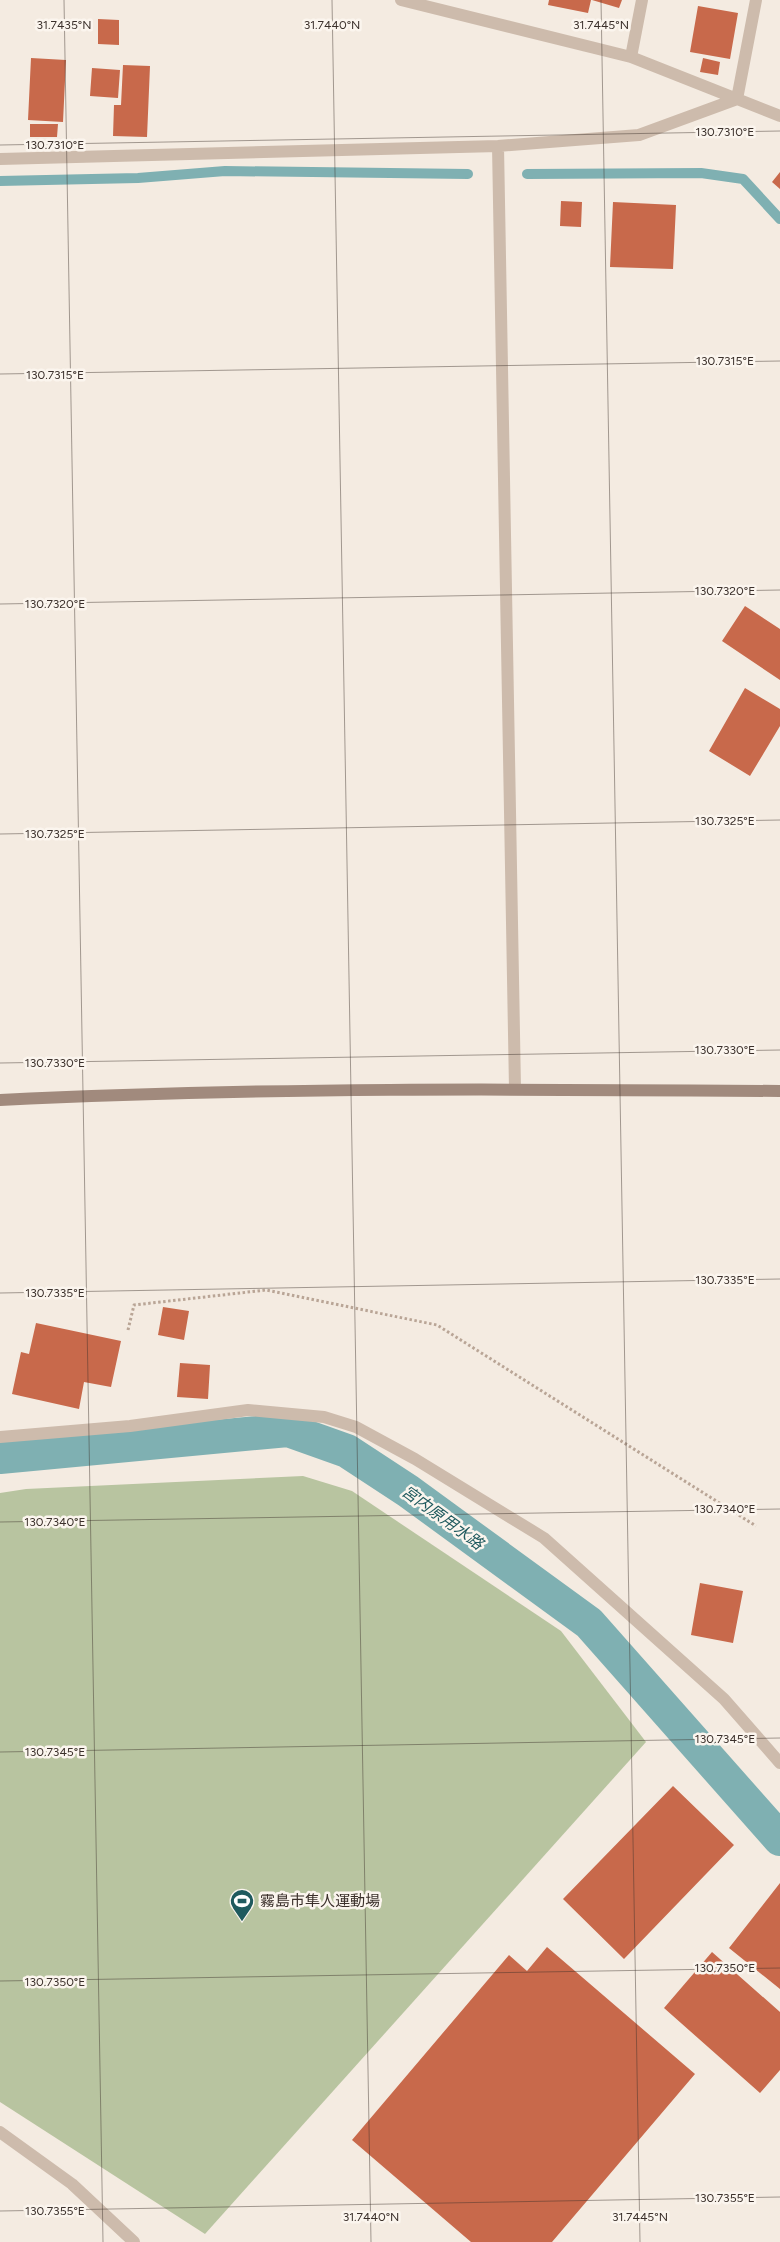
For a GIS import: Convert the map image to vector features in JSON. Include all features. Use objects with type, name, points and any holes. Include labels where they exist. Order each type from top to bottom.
[{"type":"street","points":[[401,0],[631,57],[780,116]]},
{"type":"street","points":[[631,57],[642,0]]},
{"type":"street","points":[[737,99],[756,0]]},
{"type":"street","points":[[0,159],[498,146],[639,135],[737,99]]},
{"type":"street","points":[[498,146],[514,1089]]},
{"type":"street","points":[[0,1100],[301,1091],[514,1089],[780,1091]]},
{"type":"street","points":[[0,1437],[130,1426],[248,1410],[324,1416],[356,1427],[415,1458],[544,1538],[724,1699],[780,1763]]},
{"type":"street","points":[[0,2132],[72,2184],[134,2242]]},
{"type":"path","points":[[128,1330],[134,1305],[266,1290],[437,1324],[756,1526]]},
{"type":"green space","name":"霧島市隼人運動場","points":[[303,1476],[352,1491],[561,1631],[646,1742],[205,2234],[0,2102],[0,1493],[26,1489]]},
{"type":"building","points":[[549,0],[591,0],[588,13],[548,5]]},
{"type":"building","points":[[592,0],[622,0],[619,8]]},
{"type":"building","points":[[698,6],[738,13],[730,59],[690,52]]},
{"type":"building","points":[[98,19],[119,20],[119,45],[98,44]]},
{"type":"building","points":[[31,58],[66,60],[63,122],[28,120]]},
{"type":"building","points":[[703,58],[720,62],[718,75],[700,72]]},
{"type":"building","points":[[123,65],[150,66],[147,137],[113,136],[114,105],[121,105]]},
{"type":"building","points":[[92,68],[120,70],[118,98],[90,96]]},
{"type":"building","points":[[30,124],[58,124],[57,137],[30,137]]},
{"type":"building","points":[[780,172],[780,189],[772,182]]},
{"type":"building","points":[[561,201],[582,202],[581,227],[560,226]]},
{"type":"building","points":[[613,202],[676,205],[673,269],[610,267]]},
{"type":"building","points":[[745,606],[780,629],[780,680],[722,641]]},
{"type":"building","points":[[745,688],[780,709],[780,726],[750,776],[709,751]]},
{"type":"building","points":[[163,1307],[189,1311],[184,1340],[158,1335]]},
{"type":"building","points":[[36,1323],[121,1341],[111,1387],[84,1382],[79,1409],[12,1394],[21,1352],[29,1354]]},
{"type":"building","points":[[180,1363],[210,1365],[208,1399],[177,1397]]},
{"type":"building","points":[[700,1583],[743,1591],[733,1643],[691,1635]]},
{"type":"building","points":[[673,1786],[734,1845],[624,1959],[563,1899]]},
{"type":"building","points":[[780,1883],[780,1989],[729,1948]]},
{"type":"building","points":[[547,1947],[695,2074],[552,2242],[471,2242],[352,2140],[509,1955],[527,1971]]},
{"type":"building","points":[[712,1952],[780,2012],[780,2070],[760,2093],[664,2008]]},
{"type":"waterway","points":[[0,181],[138,178],[225,171],[468,174]]},
{"type":"waterway","points":[[527,174],[701,173],[743,179],[780,219]]},
{"type":"waterway","name":"宮内原用水路","points":[[0,1457],[288,1430],[347,1451],[408,1491],[589,1623],[780,1839]]},
{"type":"place","name":"霧島市隼人運動場","points":[[242,1922]]}]
